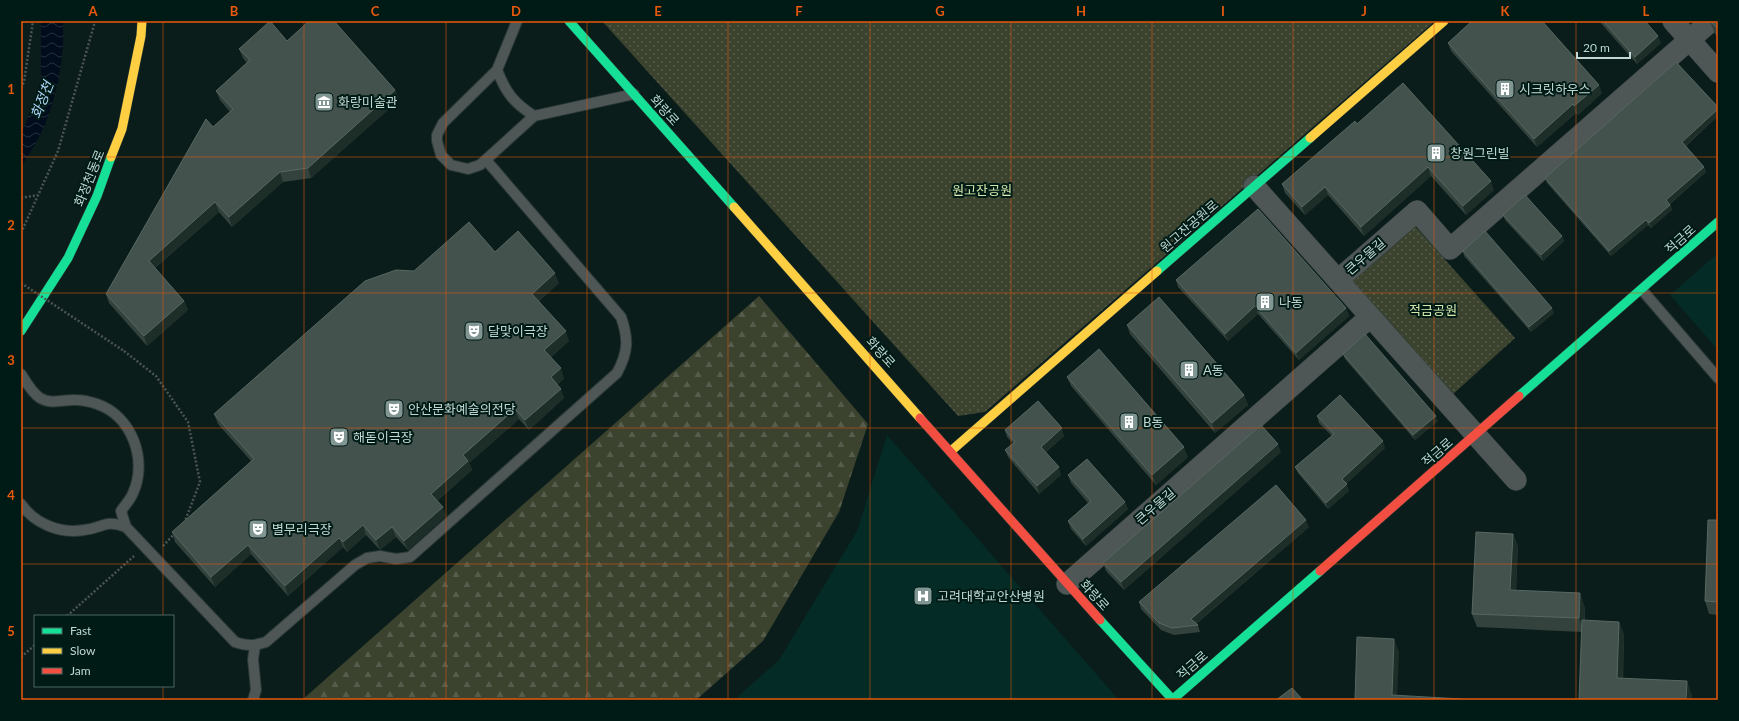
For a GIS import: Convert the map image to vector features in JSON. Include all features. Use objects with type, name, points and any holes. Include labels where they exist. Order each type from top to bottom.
[{"type":"street","name":"화정천동로","points":[[21,331],[68,258],[97,196],[122,129],[141,36],[142,21]]},
{"type":"street","name":"화랑로","points":[[569,21],[951,451],[1067,584],[1172,700]]},
{"type":"street","name":"원고잔공원로","points":[[951,451],[1444,21]]},
{"type":"street","points":[[1673,21],[1718,72]]},
{"type":"street","name":"큰우물길","points":[[1067,584],[1370,317],[1338,280],[1417,211],[1450,249],[1711,21]]},
{"type":"street","points":[[1254,186],[1338,280]]},
{"type":"street","name":"적금로","points":[[1172,700],[1718,222]]},
{"type":"street","points":[[1370,317],[1477,434],[1516,480]]},
{"type":"lane","points":[[517,21],[497,70],[443,123],[437,135],[438,149],[441,155],[451,166],[468,169],[480,165],[534,116],[634,94]]},
{"type":"lane","points":[[497,70],[504,87],[518,106],[534,116]]},
{"type":"lane","points":[[21,504],[27,512],[44,524],[64,531],[85,530],[105,523],[115,523],[126,527],[235,642],[244,645],[255,646],[266,642],[355,565],[367,558],[380,556],[396,559],[410,557],[617,374],[624,358],[627,344],[626,330],[621,317],[486,160]]},
{"type":"lane","points":[[1642,290],[1718,378]]},
{"type":"lane","points":[[21,374],[40,397],[54,403],[76,400],[98,404],[117,416],[130,432],[138,452],[139,473],[133,493],[121,511],[126,527]]},
{"type":"lane","points":[[253,700],[256,690],[253,659],[255,646]]},
{"type":"path","points":[[21,88],[24,82],[34,21]]},
{"type":"path","points":[[21,234],[58,151],[94,25],[92,21]]},
{"type":"path","points":[[21,198],[38,195]]},
{"type":"path","points":[[21,283],[124,351],[156,376],[188,422],[200,482],[186,520],[180,526]]},
{"type":"path","points":[[154,556],[175,532]]},
{"type":"path","points":[[68,615],[145,546]]},
{"type":"path","points":[[21,657],[34,646]]},
{"type":"shaded area","points":[[1718,253],[1718,350],[1670,295]]},
{"type":"shaded area","name":"고려대학교안산병원","points":[[887,435],[1119,700],[734,700],[779,660],[857,531]]},
{"type":"green space","name":"원고잔공원","points":[[602,21],[1435,21],[985,412],[958,416]]},
{"type":"green space","name":"적금공원","points":[[1414,225],[1515,338],[1452,395],[1351,281]]},
{"type":"green space","points":[[759,296],[868,424],[839,512],[763,641],[696,700],[302,700]]},
{"type":"water","name":"화정천","points":[[41,21],[63,21],[62,59],[54,98],[44,128],[21,168],[21,135],[41,82]]},
{"type":"building","points":[[270,21],[287,41],[309,21],[334,21],[395,90],[308,168],[280,172],[229,217],[215,202],[149,261],[184,301],[144,336],[106,294],[206,119],[213,127],[233,109],[216,91],[250,60],[239,49]]},
{"type":"building","points":[[1472,21],[1542,21],[1599,85],[1574,106],[1573,104],[1534,139],[1448,43]]},
{"type":"building","points":[[1603,21],[1645,21],[1658,36],[1635,57]]},
{"type":"building","points":[[1710,21],[1718,21],[1718,29]]},
{"type":"building","points":[[1676,62],[1718,107],[1718,109],[1682,142],[1704,167],[1666,200],[1670,205],[1649,223],[1646,220],[1609,251],[1545,178]]},
{"type":"building","points":[[1403,83],[1491,181],[1463,206],[1428,167],[1361,227],[1325,187],[1302,207],[1282,184],[1355,121],[1357,124]]},
{"type":"building","points":[[1525,195],[1562,236],[1541,255],[1503,215]]},
{"type":"building","points":[[1258,209],[1346,308],[1296,353],[1255,306],[1225,334],[1176,280]]},
{"type":"building","name":"안산문화예술의전당","points":[[469,222],[495,252],[518,231],[555,273],[532,294],[566,331],[544,350],[561,368],[551,377],[561,389],[525,420],[515,409],[463,455],[468,461],[431,494],[443,507],[404,541],[392,527],[376,540],[363,525],[343,542],[339,538],[285,586],[248,545],[211,577],[172,532],[254,459],[214,414],[365,281],[396,270],[414,271]]},
{"type":"building","points":[[1485,231],[1552,308],[1529,327],[1463,251]]},
{"type":"building","name":"A동","points":[[1159,297],[1244,395],[1212,423],[1127,325]]},
{"type":"building","points":[[1365,334],[1436,416],[1413,435],[1343,354]]},
{"type":"building","name":"B동","points":[[1099,349],[1184,447],[1152,475],[1067,377]]},
{"type":"building","points":[[1340,395],[1383,441],[1342,479],[1347,484],[1326,503],[1295,467],[1334,434],[1317,416]]},
{"type":"building","points":[[1038,401],[1062,428],[1041,447],[1059,467],[1037,486],[1005,450],[1015,442],[1005,430]]},
{"type":"building","points":[[1261,425],[1278,444],[1121,582],[1103,563]]},
{"type":"building","points":[[1087,459],[1125,502],[1083,539],[1068,521],[1091,501],[1068,475]]},
{"type":"building","points":[[1276,485],[1306,520],[1191,619],[1198,625],[1172,628],[1159,623],[1139,602]]},
{"type":"building","points":[[1708,520],[1718,520],[1718,602],[1705,601]]},
{"type":"building","points":[[1476,532],[1513,534],[1510,590],[1580,593],[1579,618],[1472,614]]},
{"type":"building","points":[[1582,620],[1619,622],[1617,678],[1687,681],[1686,700],[1579,700]]},
{"type":"building","points":[[1357,637],[1394,639],[1392,695],[1462,700],[1355,700]]},
{"type":"building","points":[[1292,688],[1303,700],[1276,700]]},
{"type":"traffic: fast","points":[[569,21],[734,207]]},
{"type":"traffic: fast","points":[[1157,271],[1310,138]]},
{"type":"traffic: fast","points":[[21,331],[68,258],[97,196],[111,157]]},
{"type":"traffic: fast","points":[[1519,396],[1718,222]]},
{"type":"traffic: fast","points":[[1172,700],[1320,571]]},
{"type":"traffic: fast","points":[[1100,620],[1173,700]]},
{"type":"traffic: slow","points":[[111,157],[122,129],[141,36],[142,21]]},
{"type":"traffic: slow","points":[[1310,138],[1444,21]]},
{"type":"traffic: slow","points":[[734,207],[920,418]]},
{"type":"traffic: slow","points":[[951,451],[1157,271]]},
{"type":"traffic: jam","points":[[1320,571],[1519,396]]},
{"type":"traffic: jam","points":[[920,418],[1100,620]]},
{"type":"place","name":"시크릿하우스","points":[[1505,89]]},
{"type":"place","name":"화랑미술관","points":[[324,102]]},
{"type":"place","name":"창원그린빌","points":[[1436,153]]},
{"type":"place","name":"나동","points":[[1265,302]]},
{"type":"place","name":"달맞이극장","points":[[474,331]]},
{"type":"place","name":"A동","points":[[1189,370]]},
{"type":"place","name":"안산문화예술의전당","points":[[394,409]]},
{"type":"place","name":"B동","points":[[1129,422]]},
{"type":"place","name":"해돋이극장","points":[[339,437]]},
{"type":"place","name":"별무리극장","points":[[258,529]]},
{"type":"place","name":"고려대학교안산병원","points":[[923,596]]}]
